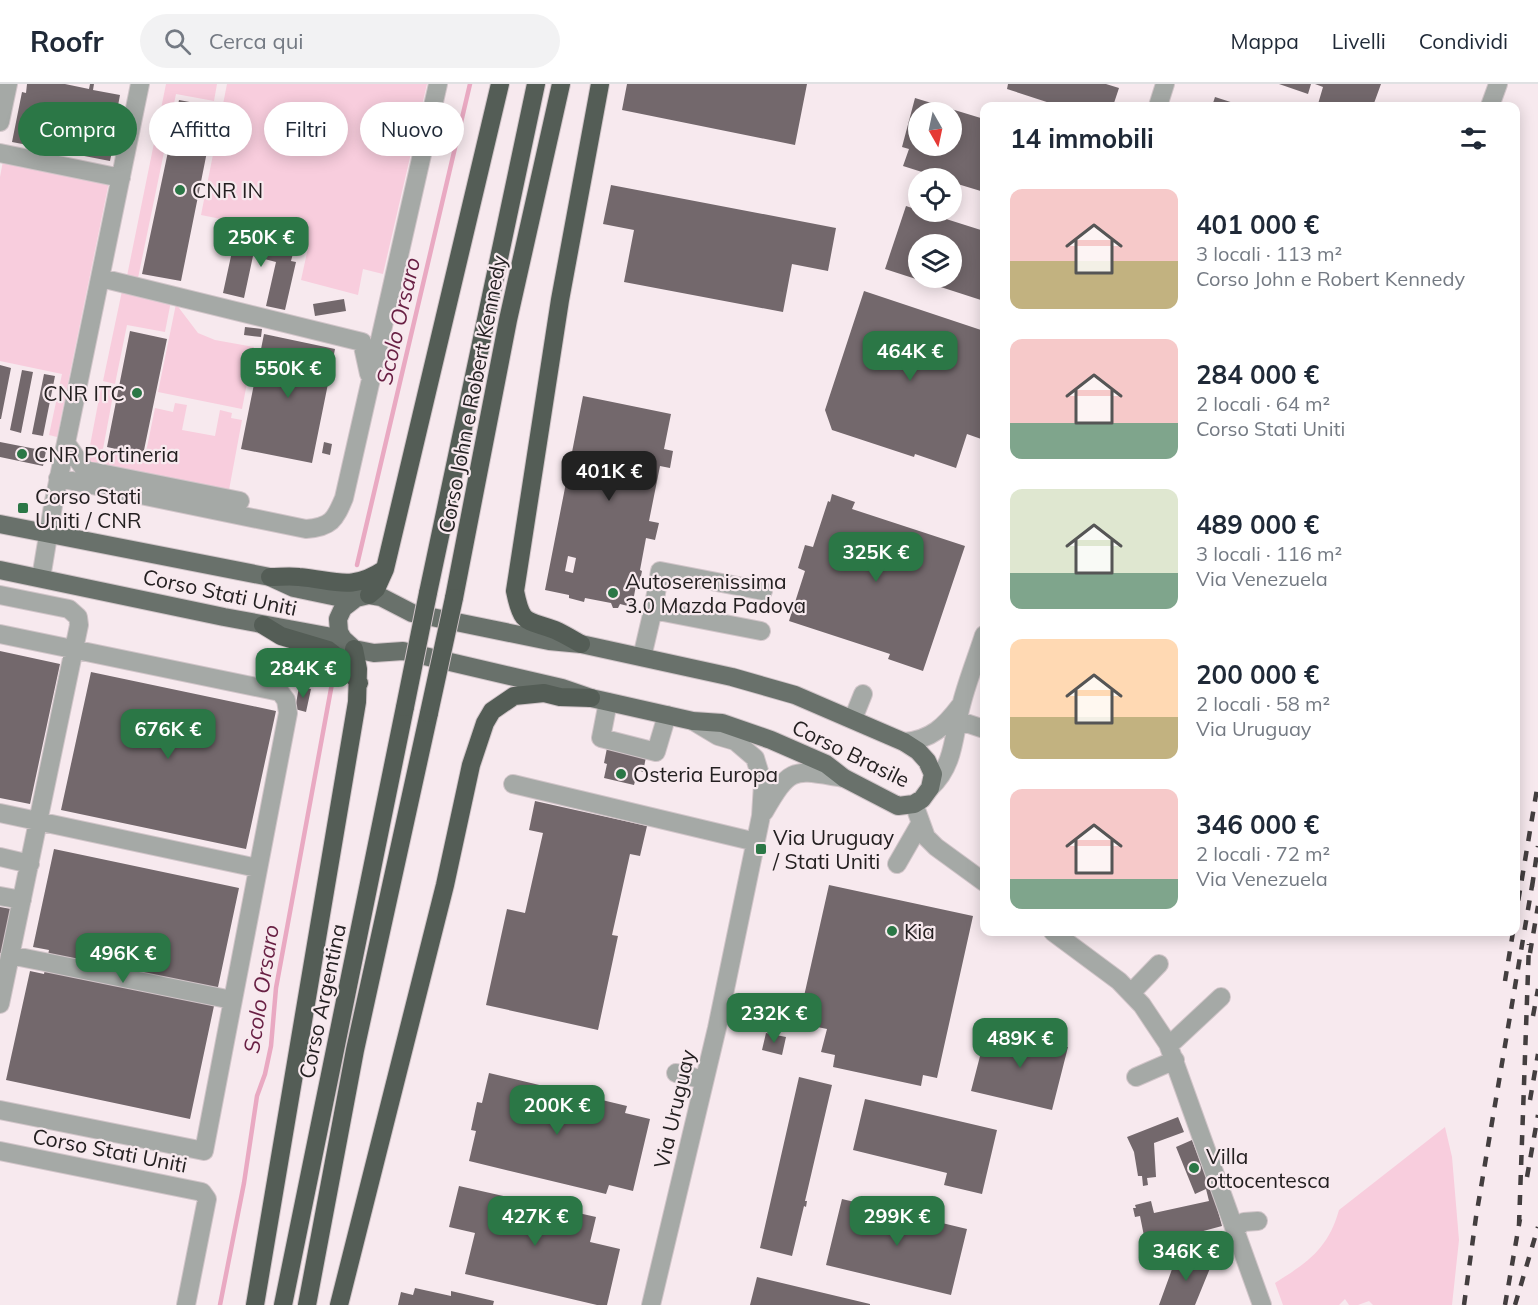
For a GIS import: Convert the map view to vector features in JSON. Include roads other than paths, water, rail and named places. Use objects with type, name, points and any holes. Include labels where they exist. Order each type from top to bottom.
[{"type":"highway","points":[[362,596],[376,589],[385,569],[500,84]]},
{"type":"highway","name":"Corso John e Robert Kennedy","points":[[405,707],[536,84]]},
{"type":"highway","name":"Corso John e Robert Kennedy","points":[[429,712],[454,598],[508,320],[561,84]]},
{"type":"highway","points":[[581,644],[556,630],[531,623],[524,618],[519,610],[515,591],[556,324],[600,84]]},
{"type":"highway","points":[[270,577],[299,577],[338,584],[360,581],[385,569]]},
{"type":"highway","points":[[263,625],[281,636],[328,650],[341,660],[359,683]]},
{"type":"highway","points":[[255,1305],[359,683],[358,669],[348,644]]},
{"type":"highway","points":[[339,1305],[445,885],[471,765],[485,723],[492,711],[514,696],[544,693],[560,697],[600,700]]},
{"type":"highway","name":"Corso Argentina","points":[[283,1305],[405,707]]},
{"type":"highway","name":"Corso Argentina","points":[[307,1305],[355,1050],[429,712]]},
{"type":"main road","name":"Corso Stati Uniti","points":[[0,524],[270,577],[294,588],[337,597],[362,596],[391,601],[412,613]]},
{"type":"main road","name":"Corso Stati Uniti","points":[[0,570],[263,625],[348,644],[374,653],[403,651]]},
{"type":"main road","points":[[348,644],[339,632],[338,619],[343,608],[362,596]]},
{"type":"main road","name":"Corso Brasile","points":[[403,651],[693,721],[722,723],[771,740],[826,764],[844,778],[898,806],[914,804],[922,800],[930,788],[933,774],[927,761],[918,751],[904,742],[853,719],[785,692],[732,677],[581,644],[549,641],[412,613]]},
{"type":"street","points":[[0,122],[8,84]]},
{"type":"street","points":[[41,578],[58,478],[140,84]]},
{"type":"street","points":[[58,478],[306,529],[321,528],[335,519],[344,498],[438,84]]},
{"type":"street","points":[[1159,102],[1165,84]]},
{"type":"street","points":[[1491,102],[1498,84]]},
{"type":"street","points":[[0,153],[121,178]]},
{"type":"street","points":[[101,278],[362,342],[371,382]]},
{"type":"street","points":[[66,443],[85,470],[240,501]]},
{"type":"street","points":[[642,657],[660,571],[763,591]]},
{"type":"street","points":[[0,595],[69,609],[78,617],[80,625],[0,1004]]},
{"type":"street","points":[[652,610],[761,631]]},
{"type":"street","points":[[0,634],[280,692],[286,700],[288,714],[204,1150],[0,1110]]},
{"type":"street","points":[[930,788],[942,776],[955,740],[957,715],[980,647]]},
{"type":"street","points":[[853,719],[863,694]]},
{"type":"street","points":[[600,700],[601,738],[656,752],[667,715]]},
{"type":"street","points":[[957,715],[980,727]]},
{"type":"street","points":[[904,742],[932,735],[957,715]]},
{"type":"street","name":"Via Uruguay","points":[[651,1305],[704,1080],[761,816],[763,784],[755,758],[735,741],[718,735],[693,721]]},
{"type":"street","name":"Via Uruguay","points":[[761,816],[786,777],[797,772],[811,772],[844,778]]},
{"type":"street","points":[[513,784],[756,842]]},
{"type":"street","points":[[914,804],[926,837],[980,879]]},
{"type":"street","points":[[0,813],[257,868]]},
{"type":"street","points":[[897,864],[920,824]]},
{"type":"street","points":[[0,857],[30,864]]},
{"type":"street","points":[[0,896],[22,900]]},
{"type":"street","points":[[1059,936],[1106,970],[1131,993],[1142,1005],[1171,1052],[1263,1305]]},
{"type":"street","points":[[10,955],[232,1000]]},
{"type":"street","points":[[1131,993],[1158,964]]},
{"type":"street","points":[[1136,1077],[1171,1052],[1175,1040],[1221,997]]},
{"type":"street","points":[[676,1073],[704,1080]]},
{"type":"street","name":"Corso Stati Uniti","points":[[0,1151],[202,1192],[207,1199],[186,1305]]},
{"type":"street","points":[[1235,1229],[1244,1222],[1258,1221]]},
{"type":"waterway","name":"Scolo Orsaro","points":[[357,565],[470,84]]},
{"type":"waterway","name":"Scolo Orsaro","points":[[220,1305],[244,1183],[257,1096],[271,1046],[276,988],[333,678]]},
{"type":"railway","points":[[1520,890],[1538,783]]},
{"type":"railway","points":[[1532,887],[1538,846]]},
{"type":"railway","points":[[1464,1305],[1476,1217],[1533,880]]},
{"type":"railway","points":[[1530,953],[1538,906]]},
{"type":"railway","points":[[1505,981],[1512,936]]},
{"type":"railway","points":[[1519,1225],[1529,944]]},
{"type":"railway","points":[[1533,1016],[1538,989]]},
{"type":"railway","points":[[1530,1100],[1538,1054]]},
{"type":"railway","points":[[1527,1177],[1538,1115]]},
{"type":"railway","points":[[1505,1305],[1520,1219]]},
{"type":"railway","points":[[1515,1305],[1538,1227]]},
{"type":"place","name":"CNR IN","points":[[180,190]]},
{"type":"place","name":"CNR ITC","points":[[137,393]]},
{"type":"place","name":"CNR Portineria","points":[[22,454]]},
{"type":"place","name":"Corso Stati Uniti / CNR","points":[[23,508]]},
{"type":"place","name":"Autoserenissima 3.0 Mazda Padova","points":[[613,593]]},
{"type":"place","name":"Osteria Europa","points":[[621,774]]},
{"type":"place","name":"Via Uruguay / Stati Uniti","points":[[761,849]]},
{"type":"place","name":"Kia","points":[[892,931]]},
{"type":"place","name":"Villa ottocentesca","points":[[1194,1168]]}]
